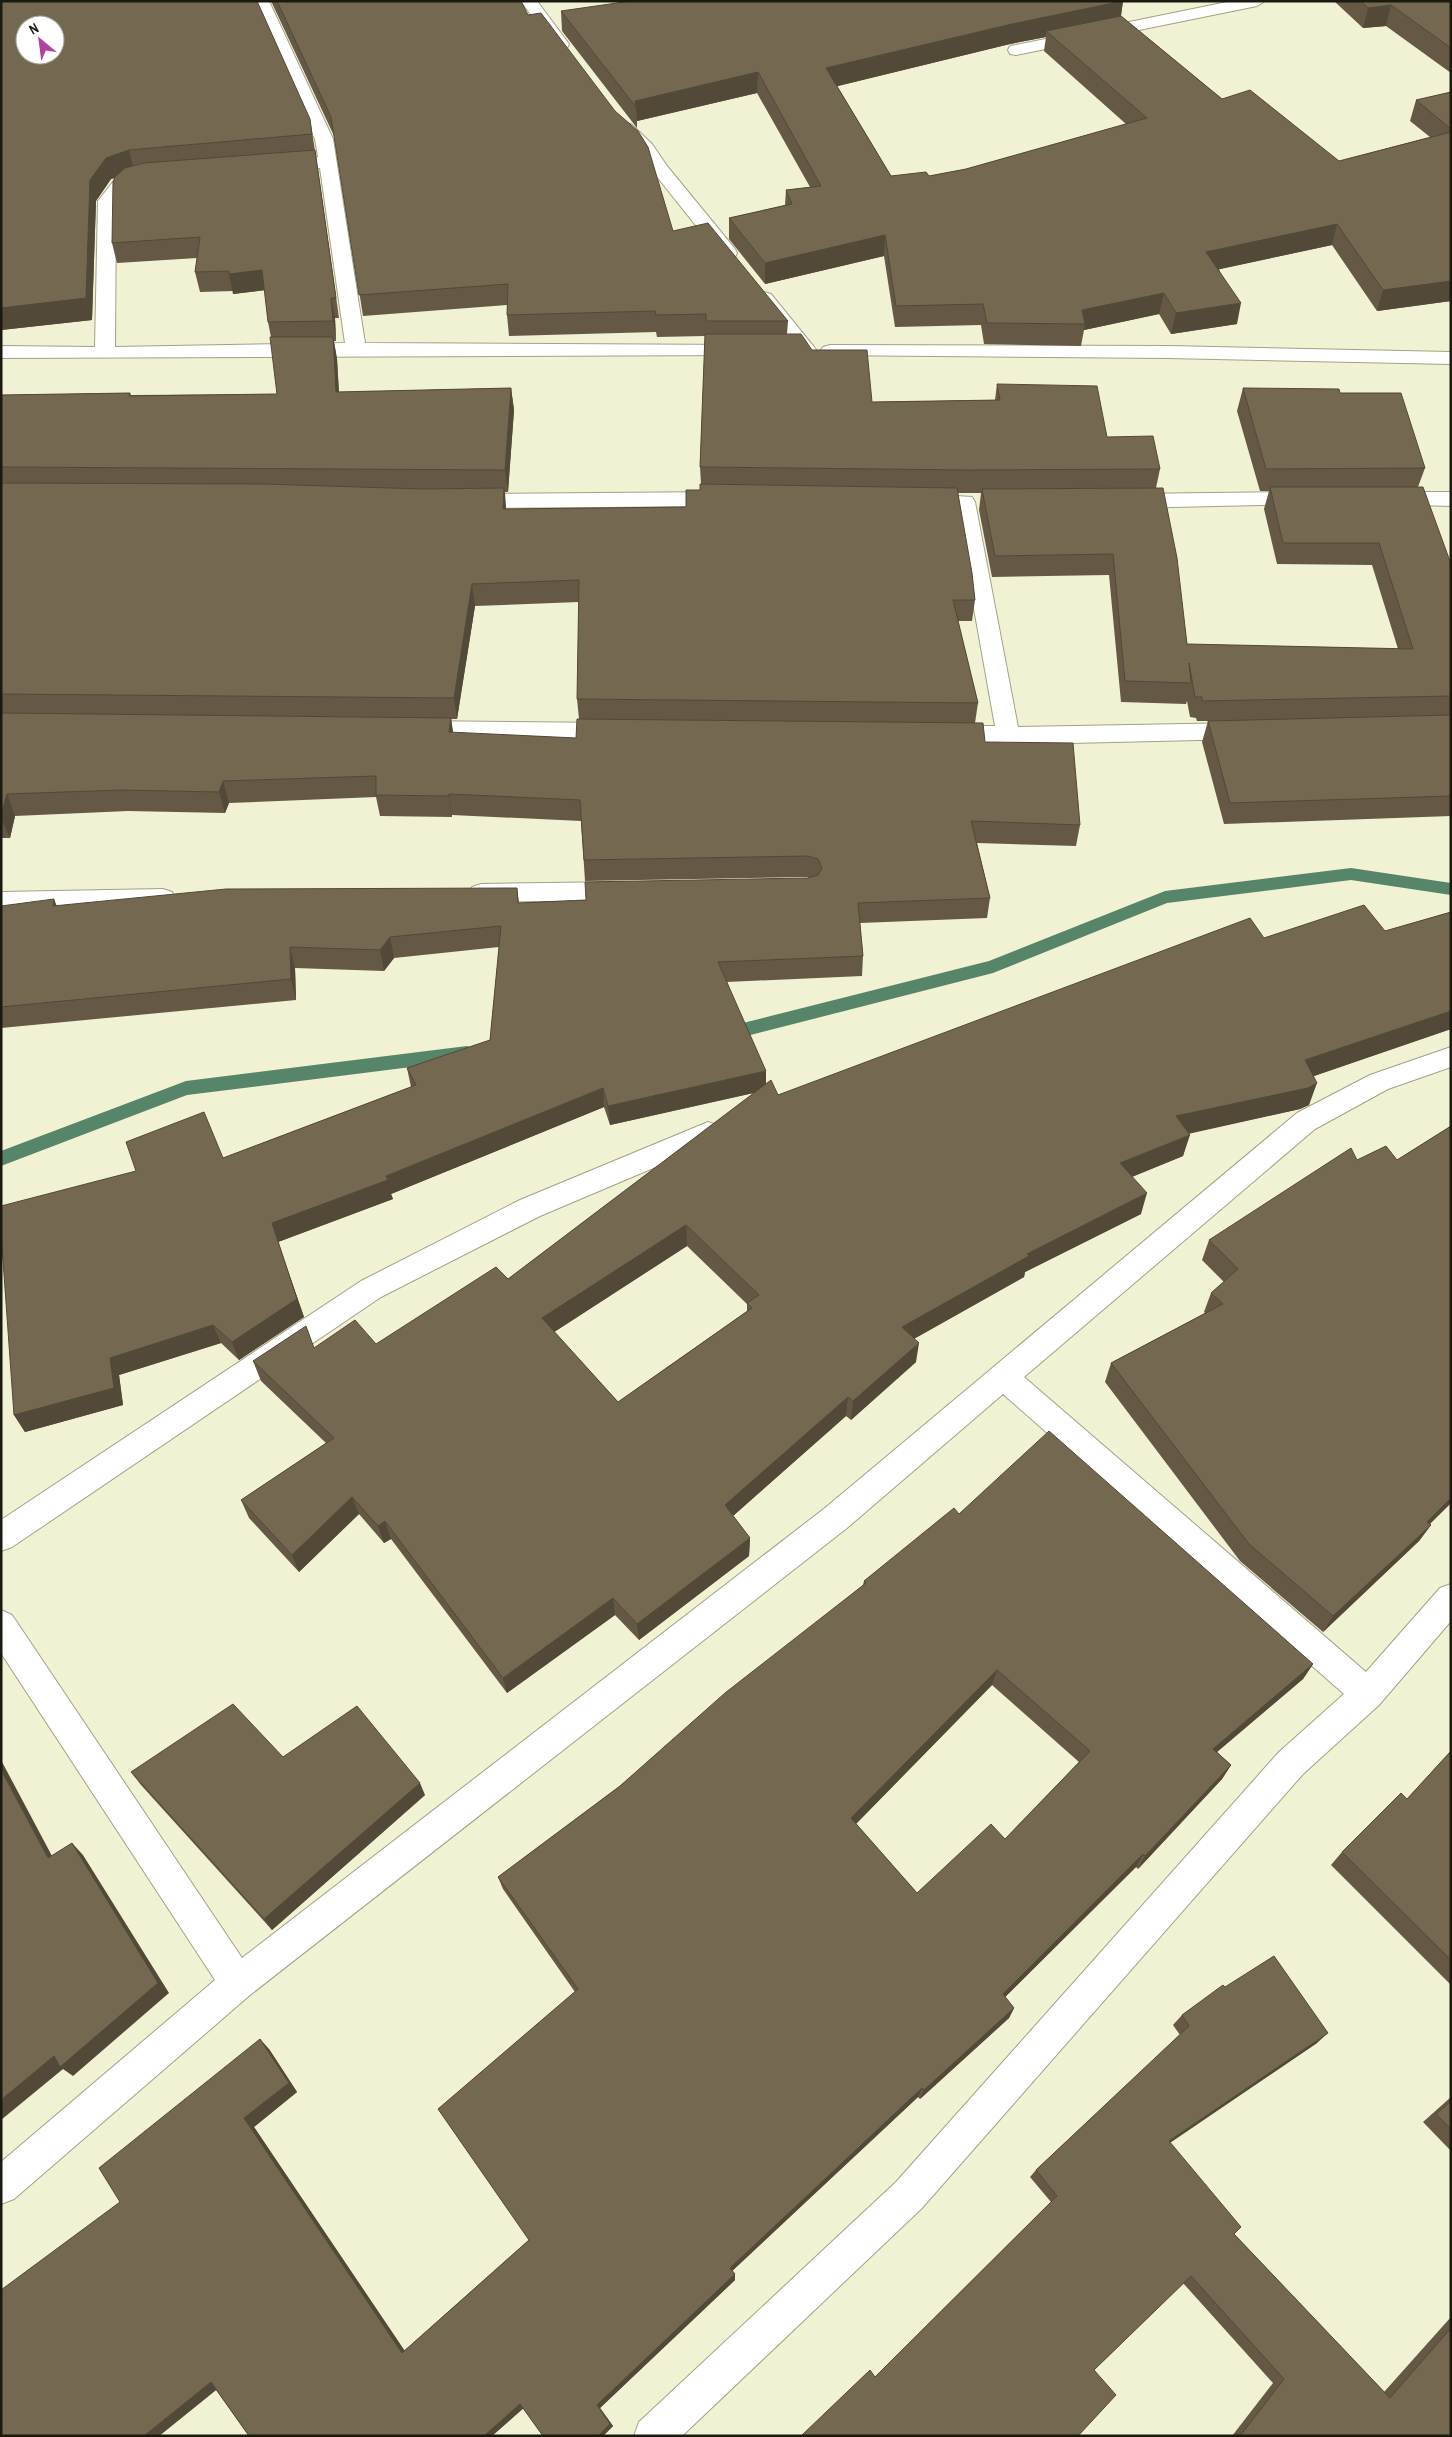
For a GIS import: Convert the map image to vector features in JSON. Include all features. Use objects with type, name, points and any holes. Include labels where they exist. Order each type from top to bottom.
[{"type":"street","points":[[261,1],[324,139],[356,349]]},
{"type":"street","points":[[530,1],[573,60]]},
{"type":"street","points":[[1016,50],[1257,1]]},
{"type":"street","points":[[612,112],[624,127],[646,148],[660,169],[740,268]]},
{"type":"street","points":[[258,167],[328,162]]},
{"type":"street","points":[[105,353],[107,201],[115,186],[128,179],[159,175]]},
{"type":"street","points":[[752,283],[807,351]]},
{"type":"street","points":[[1,352],[105,353],[356,349],[758,351]]},
{"type":"street","points":[[788,351],[1168,352],[1451,358]]},
{"type":"street","points":[[446,502],[742,499]]},
{"type":"street","points":[[1103,501],[1319,499]]},
{"type":"street","points":[[1368,499],[1451,499]]},
{"type":"street","points":[[908,501],[975,502],[1008,734]]},
{"type":"street","points":[[390,729],[640,731]]},
{"type":"street","points":[[929,734],[1265,730]]},
{"type":"street","points":[[459,893],[648,890]]},
{"type":"street","points":[[1,900],[190,898]]},
{"type":"street","points":[[1,2186],[238,1983],[836,1518],[1306,1121],[1379,1082],[1451,1057]]},
{"type":"street","points":[[1,1537],[371,1289],[530,1208],[708,1133]]},
{"type":"street","points":[[1004,1377],[1368,1694]]},
{"type":"street","points":[[652,2436],[909,2194],[1291,1763],[1368,1694],[1451,1598]]},
{"type":"street","points":[[1,1625],[238,1983]]},
{"type":"building","points":[[1,1],[257,1],[310,119],[312,134],[129,150],[106,158],[90,180],[86,298],[1,308]]},
{"type":"building","points":[[277,1],[521,1],[528,15],[541,13],[615,111],[638,131],[648,147],[673,231],[708,223],[788,321],[706,321],[706,314],[656,315],[655,311],[507,315],[508,284],[359,295],[331,117]]},
{"type":"building","points":[[631,1],[1123,1],[1012,24],[826,68],[891,176],[926,172],[929,176],[966,169],[1147,118],[1046,31],[1121,16],[1222,99],[1250,90],[1339,161],[1451,132],[1451,281],[1383,290],[1337,224],[1206,252],[1241,303],[1176,313],[1164,293],[1082,310],[1085,324],[987,323],[983,304],[896,306],[885,235],[765,263],[729,218],[792,204],[786,190],[821,186],[758,72],[635,101],[636,107],[561,11]]},
{"type":"building","points":[[1361,1],[1451,1],[1451,48],[1391,5],[1368,8]]},
{"type":"building","points":[[1451,92],[1451,129],[1416,100]]},
{"type":"building","points":[[315,150],[336,298],[331,298],[333,321],[268,322],[262,270],[229,274],[229,271],[195,272],[200,237],[112,243],[113,182],[115,177],[125,168],[144,163]]},
{"type":"building","points":[[705,334],[801,334],[812,350],[867,350],[872,402],[1000,400],[997,384],[1097,386],[1107,437],[1153,436],[1160,469],[968,470],[700,467]]},
{"type":"building","points":[[270,337],[333,337],[336,392],[511,388],[505,470],[1,467],[1,395],[130,393],[129,396],[277,394]]},
{"type":"building","points":[[1243,388],[1339,389],[1340,393],[1401,393],[1425,468],[1266,469]]},
{"type":"building","points":[[1,483],[264,484],[424,489],[504,488],[503,509],[686,507],[686,490],[700,490],[700,484],[957,488],[975,600],[953,600],[978,703],[577,699],[579,580],[472,584],[454,698],[1,694]]},
{"type":"building","points":[[1270,487],[1423,487],[1451,564],[1451,696],[1202,701],[1202,697],[1195,697],[1189,663],[1191,683],[1125,681],[1113,554],[995,556],[982,489],[1163,488],[1177,558],[1187,644],[1413,649],[1379,543],[1283,543]]},
{"type":"building","points":[[1,713],[451,718],[449,732],[576,738],[577,719],[983,723],[985,742],[1073,743],[1080,825],[971,821],[990,898],[858,903],[863,956],[718,962],[766,1071],[608,1106],[603,1088],[386,1176],[388,1180],[272,1223],[297,1299],[232,1342],[213,1325],[110,1358],[114,1388],[14,1415],[1,1232],[1,1206],[136,1171],[126,1142],[204,1112],[223,1158],[416,1085],[407,1068],[490,1040],[501,926],[390,937],[380,950],[290,947],[291,979],[1,1007],[1,906],[54,899],[53,906],[226,889],[517,888],[518,903],[586,900],[585,882],[808,878],[818,875],[822,868],[818,859],[808,856],[584,860],[580,800],[449,794],[449,796],[376,795],[376,776],[223,781],[219,792],[121,790],[7,794],[1,815]]},
{"type":"building","points":[[1451,715],[1451,796],[1230,803],[1208,721]]},
{"type":"building","points":[[1364,905],[1385,931],[1451,912],[1451,1011],[1305,1060],[1317,1083],[1308,1088],[1176,1116],[1190,1135],[1120,1163],[1147,1193],[1027,1254],[1029,1256],[902,1327],[919,1343],[853,1401],[848,1397],[725,1505],[750,1538],[637,1624],[613,1598],[503,1678],[385,1521],[378,1526],[352,1497],[292,1555],[241,1500],[334,1438],[253,1361],[306,1326],[314,1348],[355,1320],[376,1344],[496,1267],[508,1279],[771,1080],[778,1095],[1250,918],[1264,938]],"holes":[[[686,1225],[759,1295],[747,1303],[752,1308],[618,1402],[542,1318]]]},
{"type":"building","points":[[1451,1126],[1451,1498],[1427,1522],[1431,1525],[1333,1616],[1249,1544],[1111,1363],[1223,1304],[1211,1293],[1238,1269],[1209,1240],[1351,1148],[1357,1160],[1386,1146],[1397,1160]]},
{"type":"building","points":[[1049,1431],[1313,1664],[1213,1749],[1231,1765],[1145,1856],[1143,1854],[1003,1994],[1014,2008],[924,2090],[922,2088],[730,2268],[735,2274],[597,2405],[610,2424],[598,2436],[543,2436],[520,2404],[484,2436],[249,2436],[211,2382],[144,2436],[1,2436],[1,2290],[120,2202],[99,2168],[260,2039],[289,2083],[244,2118],[402,2353],[529,2240],[438,2109],[578,1989],[498,1877],[620,1786],[725,1693],[866,1583],[864,1581],[954,1508],[959,1514]],"holes":[[[997,1670],[1090,1751],[1005,1839],[991,1824],[917,1893],[851,1818]]]},
{"type":"building","points":[[233,1704],[283,1757],[357,1706],[420,1783],[264,1919],[131,1772]]},
{"type":"building","points":[[1451,1751],[1451,1960],[1342,1852],[1401,1793],[1407,1799]]},
{"type":"building","points":[[1,1770],[48,1858],[72,1843],[158,1983],[60,2067],[54,2056],[1,2100]]},
{"type":"building","points":[[1274,1956],[1328,2033],[1169,2141],[1241,2227],[1234,2234],[1390,2398],[1451,2328],[1451,2436],[1240,2436],[1284,2379],[1191,2276],[1094,2370],[1116,2395],[1078,2436],[801,2436],[870,2370],[875,2377],[1057,2196],[1036,2170],[1189,2026],[1182,2015],[1223,1985],[1225,1987]]},
{"type":"building","points":[[1451,2101],[1451,2129],[1436,2114]]},
{"type":"waterway","points":[[723,1035],[993,967],[1165,897],[1351,874],[1451,889]]},
{"type":"waterway","points":[[1,1159],[186,1088],[467,1053]]}]
